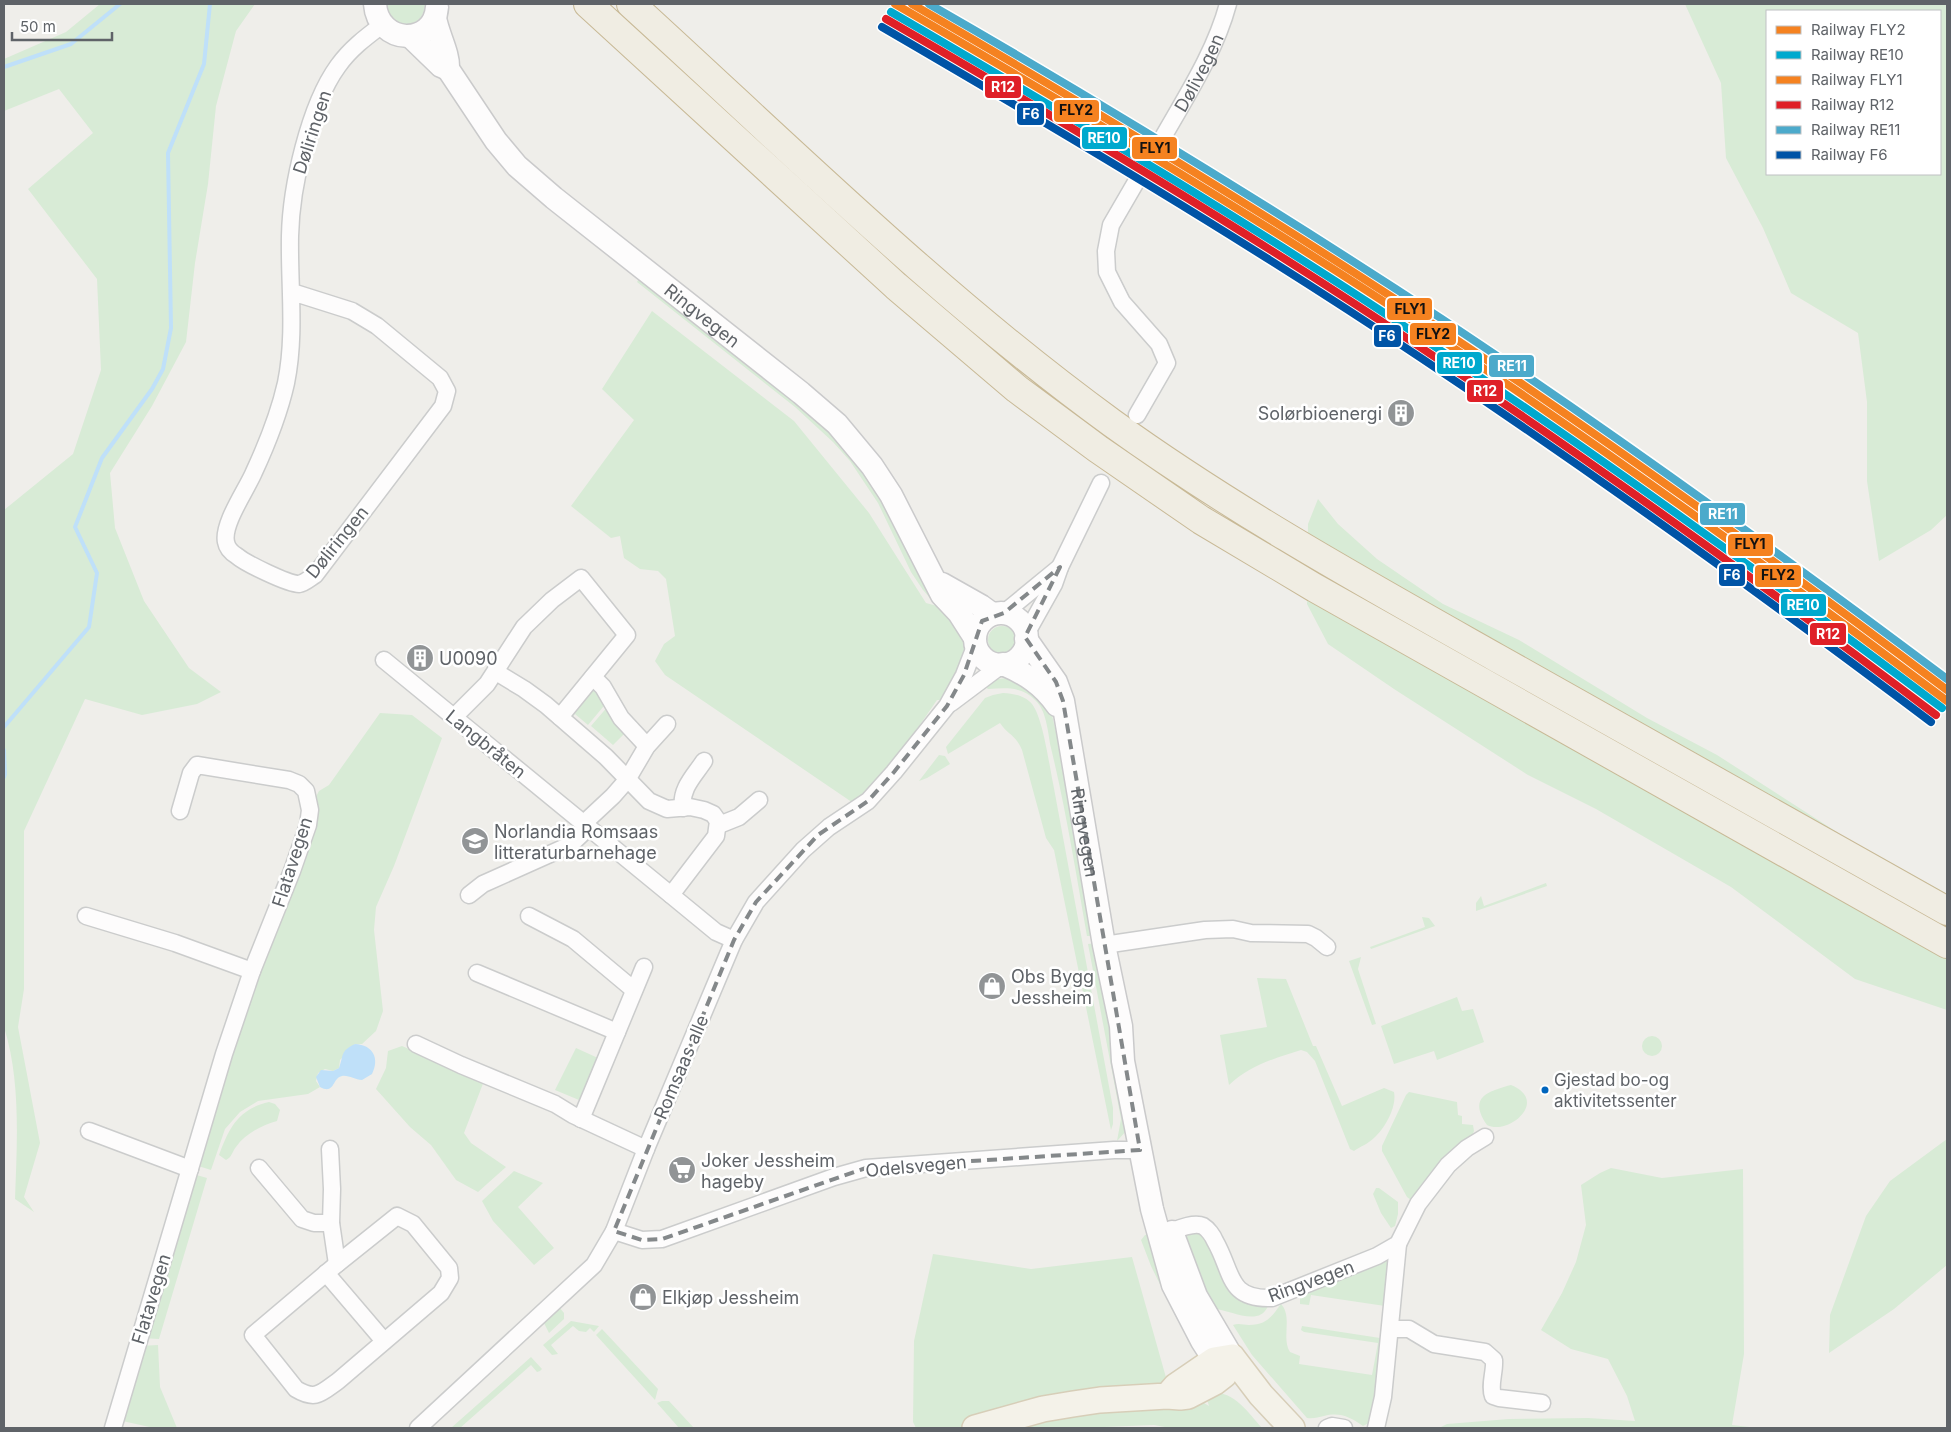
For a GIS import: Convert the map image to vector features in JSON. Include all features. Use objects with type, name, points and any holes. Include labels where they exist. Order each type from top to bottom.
[{"type":"highway","points":[[588,4],[896,286],[1017,389],[1106,455],[1201,520],[1315,588],[1947,944]]},
{"type":"highway","points":[[631,4],[916,265],[1036,366],[1114,424],[1220,497],[1335,567],[1947,911]]},
{"type":"main road","points":[[378,14],[392,33],[400,36],[410,36],[424,31],[436,11]]},
{"type":"main road","name":"Ringvegen","points":[[436,11],[438,35],[449,60],[448,69]]},
{"type":"main road","name":"Ringvegen","points":[[410,36],[441,66],[448,69],[496,141],[517,166],[802,393],[842,430],[872,466],[891,496],[942,595],[959,612],[976,641]]},
{"type":"main road","points":[[934,580],[980,606],[1019,620],[1026,636],[1023,651],[1014,660],[1003,664],[996,664],[985,659],[978,650],[976,641],[978,626],[982,621],[998,614]]},
{"type":"main road","name":"Ringvegen","points":[[1026,636],[1056,682],[1063,701],[1104,945],[1120,1026],[1123,1061],[1152,1209],[1220,1341],[1223,1364]]},
{"type":"main road","name":"Ringvegen","points":[[1003,664],[1027,675],[1043,687],[1067,721]]},
{"type":"main road","name":"Ringvegen","points":[[1120,1026],[1133,1058],[1163,1205],[1166,1234]]},
{"type":"main road","points":[[975,1428],[1043,1409],[1073,1404],[1100,1400],[1188,1396],[1215,1382],[1223,1364]]},
{"type":"main road","points":[[1223,1364],[1270,1428]]},
{"type":"main road","points":[[1223,1364],[1261,1395],[1292,1428]]},
{"type":"street","name":"Dølivegen","points":[[1162,139],[1199,74],[1223,22],[1228,4]]},
{"type":"street","name":"Døliringen","points":[[292,292],[352,311],[377,326],[440,378],[447,392],[442,406],[315,575],[304,583],[297,584],[287,582],[238,557],[228,548],[225,534],[254,473],[275,420],[285,385],[290,348],[292,292],[290,237],[292,208],[300,159],[312,120],[325,88],[337,67],[378,14]]},
{"type":"street","points":[[1137,415],[1167,363],[1159,344],[1122,302],[1107,272],[1106,251],[1111,225],[1147,163]]},
{"type":"street","points":[[1026,636],[1054,584],[1060,567],[1102,483]]},
{"type":"street","points":[[998,614],[1060,567]]},
{"type":"street","points":[[454,717],[488,684],[524,627],[552,600],[581,578],[627,635],[560,717]]},
{"type":"street","name":"Romsaas alle","points":[[418,1428],[515,1337],[584,1276],[603,1253],[614,1231],[646,1149],[734,940],[747,915],[767,888],[818,835],[854,812],[878,791],[948,706],[964,675],[976,641]]},
{"type":"street","name":"Langbråten","points":[[384,660],[716,932],[734,940]]},
{"type":"street","name":"Romsaas alle","points":[[948,706],[1003,664]]},
{"type":"street","points":[[496,672],[524,688],[560,717],[606,757],[627,780],[657,806],[667,809],[690,807],[713,814],[719,825],[716,836],[671,895]]},
{"type":"street","points":[[593,677],[603,687],[621,718],[647,746]]},
{"type":"street","points":[[469,895],[483,884],[570,845],[627,780],[647,746],[666,724]]},
{"type":"street","points":[[683,808],[684,790],[704,761]]},
{"type":"street","name":"Flatavegen","points":[[113,1428],[224,1054],[252,971],[292,871],[308,825],[310,810],[306,791],[299,784],[289,780],[197,765],[191,773],[180,811]]},
{"type":"street","points":[[719,825],[739,818],[758,800]]},
{"type":"street","points":[[86,916],[175,943],[252,971]]},
{"type":"street","points":[[529,916],[573,939],[634,990]]},
{"type":"street","points":[[1104,945],[1205,930],[1233,929],[1251,933],[1308,934],[1316,938],[1327,948]]},
{"type":"street","points":[[581,1119],[644,967]]},
{"type":"street","points":[[477,973],[617,1032]]},
{"type":"street","points":[[416,1044],[460,1065],[555,1104],[581,1119],[646,1149]]},
{"type":"street","points":[[89,1131],[190,1169]]},
{"type":"street","points":[[1376,1428],[1383,1397],[1398,1244],[1418,1204],[1448,1165],[1467,1148],[1485,1138]]},
{"type":"street","points":[[330,1149],[332,1189],[331,1268],[384,1340]]},
{"type":"street","name":"Odelsvegen","points":[[614,1231],[642,1240],[662,1239],[834,1177],[866,1168],[1140,1150]]},
{"type":"street","points":[[259,1168],[302,1219],[314,1223],[331,1223]]},
{"type":"street","points":[[397,1216],[414,1224],[449,1268],[450,1278],[441,1293],[338,1381],[321,1393],[313,1396],[306,1395],[296,1389],[253,1335],[331,1268],[397,1216]]},
{"type":"street","name":"Ringvegen","points":[[1166,1234],[1193,1225],[1203,1226],[1211,1234],[1220,1249],[1234,1285],[1242,1293],[1253,1298],[1272,1298],[1377,1256],[1398,1244]]},
{"type":"street","points":[[1391,1329],[1409,1329],[1434,1344],[1484,1352],[1494,1360],[1491,1390],[1493,1396],[1542,1403]]},
{"type":"street","points":[[1327,1428],[1332,1426],[1344,1428]]},
{"type":"highlighted area","points":[[1060,567],[1025,637],[1056,682],[1063,701],[1140,1150],[866,1168],[662,1239],[642,1240],[614,1231],[734,940],[756,902],[818,835],[868,801],[894,772],[947,706],[964,675],[982,621],[1004,613]]},
{"type":"green space","points":[[100,4],[255,4],[236,31],[216,106],[208,184],[195,263],[186,342],[152,406],[110,473],[115,528],[144,601],[189,668],[221,692],[197,704],[142,715],[85,699],[24,831],[24,989],[18,1027],[40,1143],[24,1197],[34,1212],[15,1199],[17,1112],[13,1069],[4,1027],[4,510],[73,454],[101,370],[97,279],[28,189],[93,133],[59,89],[4,111],[4,59],[66,32]]},
{"type":"green space","points":[[387,4],[425,4],[419,19],[407,24],[400,23],[394,19],[389,13]]},
{"type":"green space","points":[[1685,4],[1947,4],[1947,515],[1931,530],[1879,561],[1867,481],[1867,402],[1858,333],[1791,293],[1763,228],[1726,158],[1721,83]]},
{"type":"green space","points":[[640,277],[806,408],[856,460],[953,612],[990,622],[956,672],[959,674],[942,700],[937,700],[862,809],[665,675],[655,661],[664,644],[675,636],[666,579],[658,571],[640,569],[624,558],[620,536],[611,538],[571,506],[634,420],[602,389],[652,311],[794,421],[869,513],[926,603],[937,606],[911,572],[878,503],[850,461],[833,442],[795,407],[637,282]]},
{"type":"green space","points":[[1318,499],[1338,524],[1377,559],[1443,604],[1519,640],[1647,718],[1717,755],[1846,838],[1947,894],[1947,1010],[1855,979],[1731,887],[1596,809],[1528,775],[1328,644],[1307,604],[1308,524]]},
{"type":"green space","points":[[1002,626],[1012,630],[1016,640],[1012,650],[1002,654],[992,650],[988,640],[992,630]]},
{"type":"green space","points":[[998,679],[1016,679],[1050,706],[1069,790],[1094,933],[1090,936],[1087,936],[1066,818],[1043,712],[1037,702],[1026,693],[1008,688],[988,689],[983,685]]},
{"type":"green space","points":[[591,686],[608,701],[588,725],[575,714],[570,719],[569,713]]},
{"type":"green space","points":[[1003,693],[1019,696],[1029,701],[1036,711],[1042,730],[1113,1108],[1111,1130],[1054,850],[1046,838],[1022,750],[1017,741],[1000,723],[948,754],[946,747],[985,698]]},
{"type":"green space","points":[[609,705],[627,731],[613,745],[591,726]]},
{"type":"green space","points":[[380,713],[412,715],[442,738],[394,866],[376,907],[374,930],[383,1011],[376,1031],[362,1044],[355,1044],[340,1060],[339,1068],[333,1071],[325,1069],[318,1073],[316,1081],[320,1087],[308,1094],[258,1101],[240,1112],[225,1129],[211,1170],[195,1165],[312,804],[319,791],[329,785]]},
{"type":"green space","points":[[939,755],[945,756],[950,764],[919,781]]},
{"type":"green space","points":[[1546,883],[1547,886],[1476,911],[1476,903],[1481,896],[1484,906]]},
{"type":"green space","points":[[1422,917],[1429,918],[1435,926],[1371,949],[1370,947],[1425,927]]},
{"type":"green space","points":[[1097,943],[1128,1129],[1117,1141],[1121,1119],[1088,944]]},
{"type":"green space","points":[[1361,957],[1358,969],[1376,1024],[1372,1025],[1349,961]]},
{"type":"green space","points":[[1257,978],[1286,979],[1313,1046],[1316,1046],[1342,1106],[1384,1088],[1394,1092],[1394,1104],[1389,1117],[1378,1134],[1369,1142],[1354,1151],[1350,1149],[1315,1061],[1307,1052],[1301,1050],[1263,1063],[1237,1078],[1229,1085],[1220,1035],[1267,1027]]},
{"type":"green space","points":[[1457,997],[1462,1011],[1473,1009],[1484,1042],[1437,1060],[1434,1051],[1394,1064],[1381,1026]]},
{"type":"green space","points":[[1652,1036],[1659,1039],[1662,1046],[1659,1053],[1652,1056],[1645,1053],[1642,1046],[1645,1039]]},
{"type":"green space","points":[[402,1046],[484,1081],[464,1133],[471,1143],[506,1167],[478,1192],[456,1180],[431,1145],[410,1127],[376,1089],[386,1068],[388,1051]]},
{"type":"green space","points":[[576,1048],[598,1058],[579,1100],[555,1090]]},
{"type":"green space","points":[[1511,1085],[1522,1092],[1527,1100],[1526,1108],[1522,1115],[1505,1126],[1487,1125],[1479,1109],[1481,1100],[1488,1093]]},
{"type":"green space","points":[[1409,1092],[1457,1102],[1458,1115],[1462,1116],[1462,1124],[1473,1125],[1474,1131],[1471,1138],[1411,1200],[1407,1197],[1382,1151],[1382,1146]]},
{"type":"green space","points":[[269,1102],[275,1104],[280,1110],[277,1121],[249,1134],[240,1142],[228,1159],[226,1160],[219,1155],[236,1121],[250,1109]]},
{"type":"green space","points":[[1947,1139],[1947,1265],[1894,1309],[1829,1353],[1830,1315],[1866,1216],[1890,1181]]},
{"type":"green space","points":[[1611,1168],[1662,1178],[1743,1169],[1744,1354],[1732,1425],[1758,1428],[1439,1428],[1447,1424],[1509,1419],[1588,1418],[1635,1421],[1627,1396],[1608,1359],[1571,1349],[1541,1330],[1562,1293],[1576,1262],[1586,1225],[1581,1185]]},
{"type":"green space","points":[[514,1171],[543,1183],[518,1207],[554,1248],[534,1265],[493,1221],[482,1201]]},
{"type":"green space","points":[[193,1174],[207,1178],[159,1339],[142,1338]]},
{"type":"green space","points":[[1376,1188],[1379,1188],[1398,1202],[1395,1226],[1391,1228],[1381,1213],[1373,1194]]},
{"type":"green space","points":[[1195,1232],[1205,1237],[1211,1246],[1225,1284],[1234,1295],[1248,1303],[1268,1306],[1264,1312],[1258,1316],[1251,1317],[1214,1309],[1182,1238]]},
{"type":"green space","points":[[1149,1234],[1185,1324],[1180,1324],[1177,1319],[1151,1266],[1141,1240],[1145,1235]]},
{"type":"green space","points":[[933,1254],[1031,1269],[1132,1257],[1167,1381],[1209,1406],[1205,1393],[1215,1392],[1231,1397],[1262,1428],[1170,1428],[1154,1425],[1079,1428],[916,1428],[913,1422],[914,1341]]},
{"type":"green space","points":[[1394,1255],[1385,1306],[1311,1295],[1309,1305],[1300,1304],[1300,1297],[1305,1293]]},
{"type":"green space","points":[[1281,1304],[1287,1321],[1286,1340],[1290,1352],[1300,1356],[1299,1364],[1372,1375],[1378,1343],[1304,1332],[1301,1330],[1302,1326],[1380,1338],[1383,1333],[1377,1401],[1371,1422],[1363,1426],[1340,1415],[1307,1418],[1252,1355],[1233,1325],[1255,1325],[1265,1322]]},
{"type":"green space","points":[[559,1307],[564,1313],[564,1319],[549,1333],[543,1321]]},
{"type":"green space","points":[[571,1321],[599,1326],[594,1332],[590,1328],[586,1332],[579,1331],[573,1326],[551,1345],[558,1354],[552,1355],[543,1345]]},
{"type":"green space","points":[[602,1329],[658,1389],[655,1400],[596,1335]]},
{"type":"green space","points":[[158,1345],[160,1387],[177,1428],[154,1428],[118,1420],[140,1346]]},
{"type":"green space","points":[[531,1357],[542,1369],[540,1371],[537,1372],[531,1365],[460,1428],[451,1428]]},
{"type":"green space","points":[[669,1401],[694,1428],[679,1428],[657,1403]]},
{"type":"water","points":[[355,1044],[366,1047],[373,1053],[375,1063],[372,1074],[362,1080],[342,1076],[336,1080],[331,1088],[325,1089],[320,1087],[316,1077],[321,1070],[333,1071],[339,1068],[345,1051]]},
{"type":"waterway","points":[[4,67],[71,44],[120,4]]},
{"type":"waterway","points":[[4,727],[89,627],[97,573],[75,527],[102,458],[152,389],[163,369],[171,328],[168,153],[204,64],[210,4]]},
{"type":"waterway","points":[[4,750],[4,777]]},
{"type":"tunnel","points":[[1147,163],[1162,139]]},
{"type":"rail line","name":"FLY2","points":[[895,4],[1168,166],[1370,292],[1566,425],[1694,515],[1947,701]]},
{"type":"rail line","name":"FLY1","points":[[912,4],[1178,162],[1439,328],[1696,505],[1947,690]]},
{"type":"rail line","name":"RE11","points":[[929,4],[1188,158],[1442,319],[1571,406],[1698,496],[1947,679]]},
{"type":"rail line","name":"RE10","points":[[891,12],[1163,174],[1365,300],[1561,432],[1689,522],[1942,708]]},
{"type":"rail line","name":"R12","points":[[886,19],[1159,180],[1360,307],[1556,439],[1684,529],[1936,715]]},
{"type":"rail line","name":"F6","points":[[882,27],[1154,188],[1289,272],[1421,358],[1679,536],[1931,722]]},
{"type":"place","name":"Solørbioenergi","points":[[1401,413]]},
{"type":"place","name":"U0090","points":[[420,658]]},
{"type":"place","name":"Norlandia Romsaas litteraturbarnehage","points":[[475,841]]},
{"type":"place","name":"Obs Bygg Jessheim","points":[[992,986]]},
{"type":"place","name":"Gjestad bo-og aktivitetssenter","points":[[1545,1090]]},
{"type":"place","name":"Joker Jessheim hageby","points":[[682,1170]]},
{"type":"place","name":"Elkjøp Jessheim","points":[[643,1297]]}]
